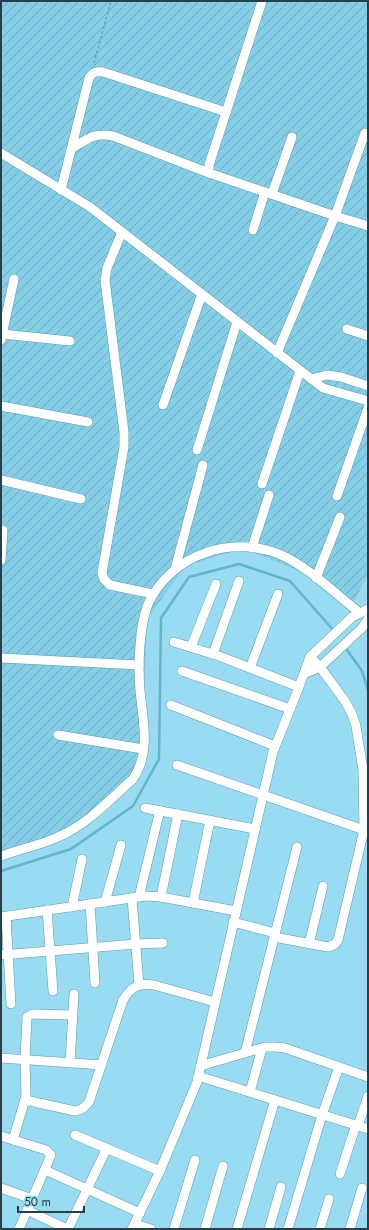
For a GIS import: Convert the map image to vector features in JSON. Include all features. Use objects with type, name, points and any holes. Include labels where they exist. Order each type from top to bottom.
[{"type":"street","points":[[209,173],[209,165],[262,1]]},
{"type":"street","points":[[61,190],[89,78],[92,73],[97,71],[103,72],[226,112]]},
{"type":"street","points":[[278,353],[335,216],[365,133]]},
{"type":"street","points":[[72,149],[98,135],[109,135],[209,173],[368,226]]},
{"type":"street","points":[[253,230],[292,137]]},
{"type":"street","points":[[1,153],[90,207],[323,388],[368,401]]},
{"type":"street","points":[[122,232],[107,268],[105,280],[124,432],[124,447],[102,572],[104,579],[110,585],[153,594]]},
{"type":"street","points":[[14,279],[2,337],[70,340]]},
{"type":"street","points":[[163,405],[202,294]]},
{"type":"street","points":[[197,450],[237,322]]},
{"type":"street","points":[[347,329],[368,336]]},
{"type":"street","points":[[262,484],[300,371]]},
{"type":"street","points":[[311,379],[328,375],[341,377],[368,386]]},
{"type":"street","points":[[1,406],[88,422]]},
{"type":"street","points":[[337,496],[368,408]]},
{"type":"street","points":[[175,569],[203,464]]},
{"type":"street","points":[[1,480],[81,499]]},
{"type":"street","points":[[252,548],[269,495]]},
{"type":"street","points":[[316,578],[340,517]]},
{"type":"street","points":[[1,560],[3,530]]},
{"type":"street","points":[[1,856],[60,836],[89,817],[133,779],[141,766],[144,725],[139,665],[144,621],[148,605],[153,594],[175,569],[193,557],[218,548],[252,548],[279,554],[292,561],[316,578],[360,613],[310,657],[272,752],[198,1076],[160,1170],[133,1227],[151,1229]]},
{"type":"street","points":[[213,654],[238,581]]},
{"type":"street","points":[[191,647],[216,584]]},
{"type":"street","points":[[250,668],[278,594]]},
{"type":"street","points":[[304,674],[320,668],[327,659],[362,628],[368,619]]},
{"type":"street","points":[[174,642],[213,654],[299,687]]},
{"type":"street","points":[[233,922],[275,935],[328,948],[336,944],[338,940],[364,830],[363,770],[356,726],[352,714],[345,701],[310,657]]},
{"type":"street","points":[[1,658],[139,665]]},
{"type":"street","points":[[182,671],[290,709]]},
{"type":"street","points":[[170,705],[275,746]]},
{"type":"street","points":[[58,734],[143,749]]},
{"type":"street","points":[[177,765],[262,796],[364,830]]},
{"type":"street","points":[[145,808],[255,828]]},
{"type":"street","points":[[139,985],[136,944],[136,897],[160,810]]},
{"type":"street","points":[[161,897],[178,814]]},
{"type":"street","points":[[193,903],[210,820]]},
{"type":"street","points":[[105,902],[121,845]]},
{"type":"street","points":[[246,1053],[297,847]]},
{"type":"street","points":[[72,907],[82,859]]},
{"type":"street","points":[[309,944],[323,886]]},
{"type":"street","points":[[11,1004],[5,955],[3,917],[136,897],[161,897],[236,911]]},
{"type":"street","points":[[90,904],[95,983]]},
{"type":"street","points":[[47,910],[53,991]]},
{"type":"street","points":[[5,955],[163,943]]},
{"type":"street","points":[[25,1100],[69,1110],[80,1110],[89,1102],[123,1000],[128,991],[135,986],[144,984],[154,985],[215,1002]]},
{"type":"street","points":[[70,1063],[74,994]]},
{"type":"street","points":[[13,1140],[25,1100],[27,1017],[32,1014],[72,1015]]},
{"type":"street","points":[[200,1066],[262,1048],[275,1046],[285,1048],[368,1077]]},
{"type":"street","points":[[250,1092],[262,1048]]},
{"type":"street","points":[[1,1058],[102,1065]]},
{"type":"street","points":[[288,1229],[322,1115],[339,1067]]},
{"type":"street","points":[[198,1076],[368,1129]]},
{"type":"street","points":[[340,1174],[368,1096]]},
{"type":"street","points":[[238,1229],[275,1100]]},
{"type":"street","points":[[75,1135],[160,1170]]},
{"type":"street","points":[[1,1136],[49,1152],[51,1155],[19,1229]]},
{"type":"street","points":[[27,1210],[68,1229],[107,1148]]},
{"type":"street","points":[[174,1229],[194,1160]]},
{"type":"street","points":[[206,1229],[223,1166]]},
{"type":"street","points":[[45,1170],[140,1213]]},
{"type":"street","points":[[1,1188],[32,1199]]},
{"type":"street","points":[[269,1229],[281,1188]]},
{"type":"street","points":[[350,1229],[362,1188]]},
{"type":"street","points":[[320,1229],[329,1199]]},
{"type":"path","points":[[94,62],[111,1]]},
{"type":"shaded area","points":[[1,1],[368,1],[368,575],[350,609],[310,576],[244,548],[185,566],[147,619],[141,759],[120,797],[59,836],[1,857]]},
{"type":"waterway","points":[[1,871],[71,849],[133,806],[159,759],[161,618],[189,577],[239,564],[290,581],[334,631]]},
{"type":"waterway","points":[[345,647],[362,671],[368,690]]}]
